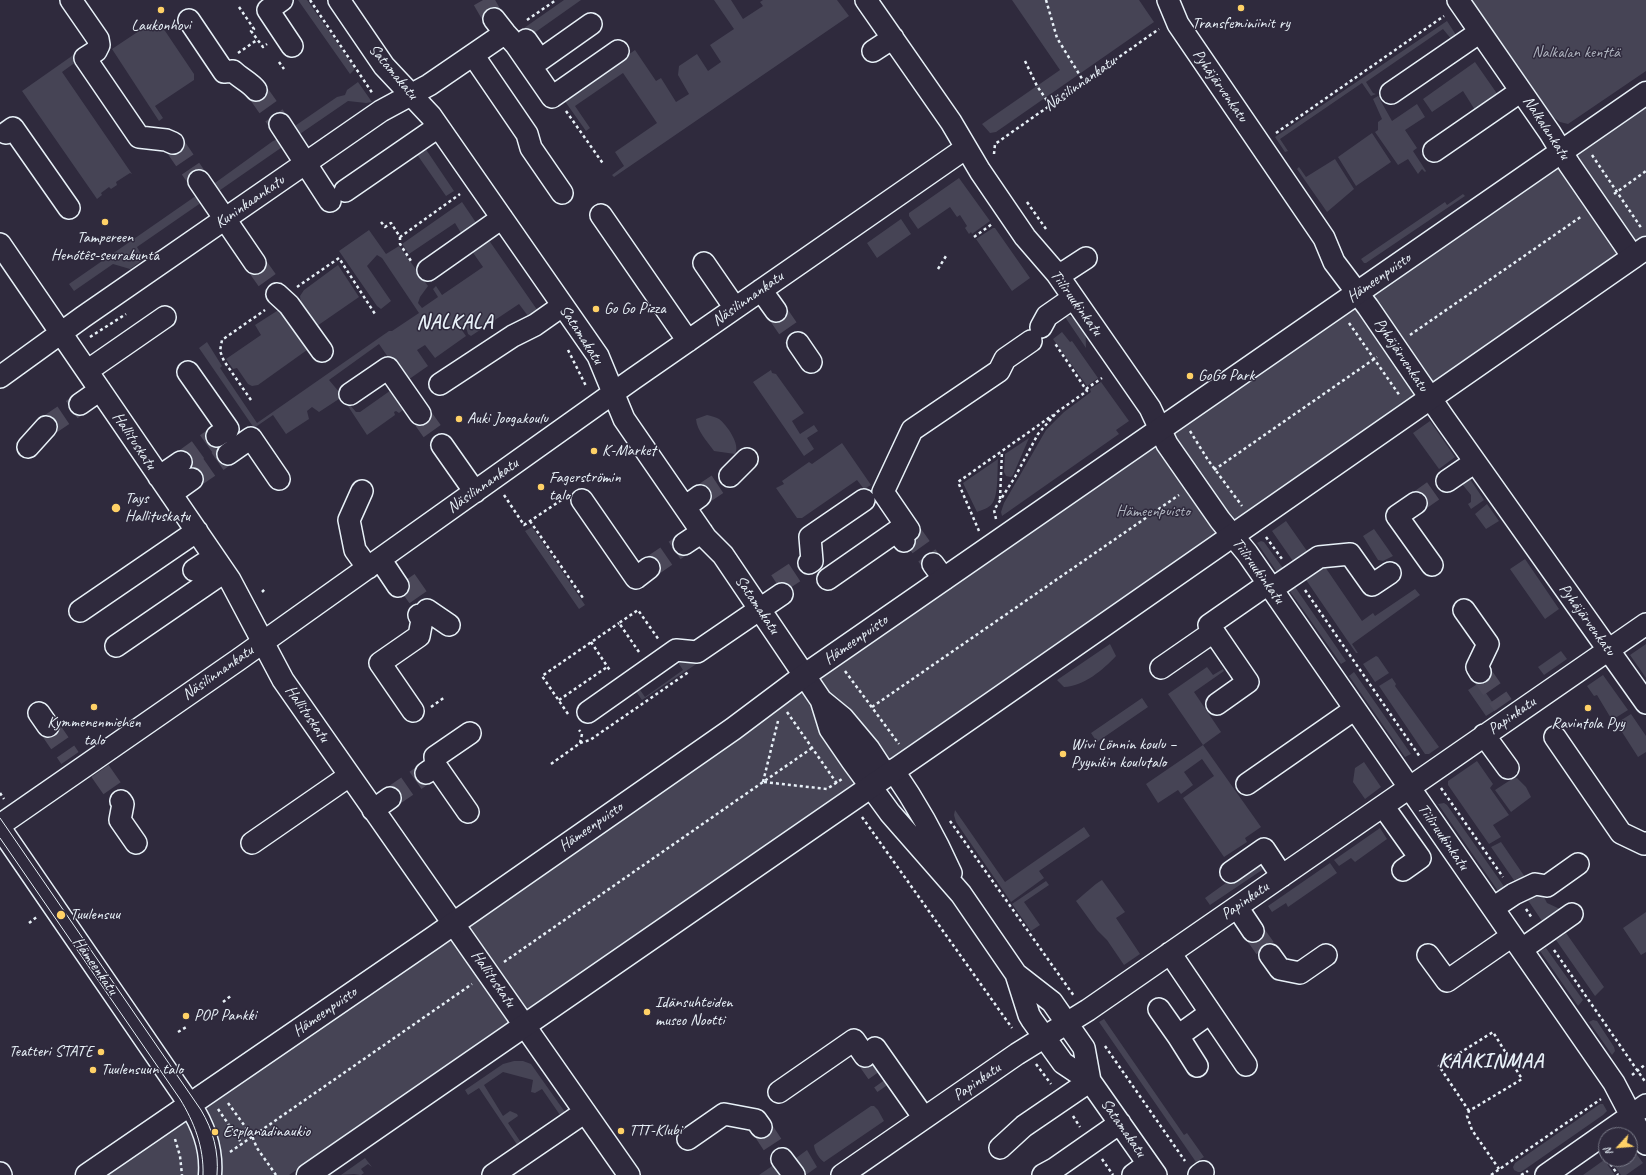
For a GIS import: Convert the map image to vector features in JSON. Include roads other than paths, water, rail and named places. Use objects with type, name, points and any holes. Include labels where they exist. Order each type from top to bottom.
[{"type":"main road","name":"Hämeenpuisto","points":[[87,1175],[733,729],[934,575],[1161,430],[1646,93]]},
{"type":"main road","points":[[308,1175],[1640,253]]},
{"type":"main road","points":[[190,1104],[206,1138],[210,1158],[210,1175]]},
{"type":"street","points":[[71,0],[98,38],[99,45],[96,51],[85,58],[139,137],[166,140],[173,143]]},
{"type":"street","points":[[282,0],[268,10],[292,46]]},
{"type":"street","name":"Satamakatu","points":[[339,0],[384,66],[431,116],[598,356],[624,419],[693,502],[702,532],[723,555],[805,675],[821,700],[830,729],[883,777],[912,798],[936,840],[961,894]]},
{"type":"street","name":"Tiiliruukinkatu","points":[[866,0],[947,117],[980,171],[1025,237],[1057,274],[1150,408],[1168,444],[1220,520],[1270,587],[1616,1087],[1638,1111],[1646,1144]]},
{"type":"street","name":"Nalkalankatu","points":[[1453,7],[1480,32],[1562,152],[1640,253]]},
{"type":"street","name":"Pyhäjärvenkatu","points":[[1171,9],[1229,115],[1274,180],[1324,238],[1334,262],[1358,293],[1430,398],[1646,703]]},
{"type":"street","points":[[189,20],[224,72],[233,71],[242,80],[253,85],[256,90]]},
{"type":"street","points":[[507,25],[521,33],[540,60],[591,24]]},
{"type":"street","points":[[507,25],[516,45],[552,97],[618,51]]},
{"type":"street","name":"Kuninkaankatu","points":[[0,377],[306,163],[381,112],[429,85],[472,55],[507,25]]},
{"type":"street","points":[[1391,93],[1480,32]]},
{"type":"street","points":[[873,51],[893,38]]},
{"type":"street","points":[[472,55],[527,134],[531,148],[562,193]]},
{"type":"street","points":[[1434,151],[1521,91]]},
{"type":"street","points":[[280,124],[306,163],[338,196],[438,127]]},
{"type":"street","points":[[6,133],[13,128],[69,208]]},
{"type":"street","name":"Näsilinnankatu","points":[[0,825],[475,492],[557,444],[613,394],[966,148]]},
{"type":"street","points":[[199,181],[256,263]]},
{"type":"street","points":[[601,215],[688,341]]},
{"type":"street","points":[[428,270],[502,218]]},
{"type":"street","name":"Hallituskatu","points":[[0,244],[219,564],[283,680],[372,810],[629,1175]]},
{"type":"street","points":[[1057,274],[1066,271],[1086,258]]},
{"type":"street","points":[[704,263],[735,308]]},
{"type":"street","points":[[762,290],[776,311]]},
{"type":"street","points":[[277,294],[289,304],[322,351]]},
{"type":"street","points":[[828,580],[897,532],[906,535],[883,492],[912,430],[999,371],[1005,359],[1041,336],[1047,316],[1079,305]]},
{"type":"street","points":[[440,384],[514,336],[535,325],[562,306]]},
{"type":"street","points":[[87,371],[165,317]]},
{"type":"street","points":[[798,343],[811,362]]},
{"type":"street","points":[[350,394],[388,368],[420,414]]},
{"type":"street","points":[[188,372],[228,429],[223,445],[251,438],[279,479]]},
{"type":"street","points":[[80,404],[100,390]]},
{"type":"street","points":[[28,447],[46,427]]},
{"type":"street","points":[[442,445],[475,492]]},
{"type":"street","points":[[730,476],[747,459]]},
{"type":"street","points":[[1445,478],[1473,459]]},
{"type":"street","points":[[159,477],[186,470],[171,494]]},
{"type":"street","points":[[362,491],[349,520],[356,550],[378,560],[402,583]]},
{"type":"street","points":[[582,500],[636,578],[649,568]]},
{"type":"street","points":[[809,563],[812,561],[810,537],[864,500]]},
{"type":"street","points":[[1416,503],[1397,516],[1432,565]]},
{"type":"street","points":[[80,611],[196,531]]},
{"type":"street","points":[[684,544],[702,532]]},
{"type":"street","points":[[1217,704],[1248,682],[1209,626],[1270,587],[1294,574],[1319,556],[1350,554],[1372,585],[1390,573]]},
{"type":"street","points":[[194,570],[219,564]]},
{"type":"street","points":[[116,646],[219,564]]},
{"type":"street","points":[[580,717],[676,650],[696,652],[780,589]]},
{"type":"street","points":[[1464,610],[1488,644],[1477,667],[1480,672]]},
{"type":"street","points":[[419,711],[380,663],[419,636],[423,612],[448,625]]},
{"type":"street","name":"Papinkatu","points":[[842,1175],[1017,1054],[1075,1018],[1170,954],[1431,773],[1484,735],[1510,709],[1608,650],[1646,624]]},
{"type":"street","points":[[1161,668],[1213,632]]},
{"type":"street","points":[[1247,784],[1355,709]]},
{"type":"street","points":[[468,812],[431,769],[435,758],[470,733]]},
{"type":"street","points":[[1484,735],[1508,768]]},
{"type":"street","points":[[1555,737],[1621,833],[1644,844],[1646,842]]},
{"type":"street","points":[[252,843],[349,776]]},
{"type":"street","name":"Satamakatu","points":[[883,777],[890,813],[961,894],[1016,974],[1029,1015],[1063,1063],[1090,1080],[1120,1123],[1146,1171]]},
{"type":"street","points":[[372,810],[390,798]]},
{"type":"street","points":[[121,802],[123,804],[120,820],[136,842]]},
{"type":"street","points":[[1383,806],[1420,858],[1403,870]]},
{"type":"street","name":"Hämeenkatu","points":[[0,828],[190,1104]]},
{"type":"street","points":[[1231,872],[1264,849],[1282,876]]},
{"type":"street","points":[[1493,908],[1514,894],[1535,884],[1547,886],[1578,864]]},
{"type":"street","points":[[1237,907],[1253,931]]},
{"type":"street","points":[[1428,955],[1447,981],[1517,942],[1543,934],[1572,914]]},
{"type":"street","points":[[1170,954],[1246,1065]]},
{"type":"street","points":[[1270,955],[1280,969],[1300,973],[1326,955]]},
{"type":"street","name":"Satamakatu","points":[[1016,974],[1075,1018],[1084,1048],[1090,1080]]},
{"type":"street","points":[[1159,1009],[1197,1066]]},
{"type":"street","points":[[1178,1036],[1210,1014]]},
{"type":"street","points":[[779,1092],[854,1040],[870,1052],[919,1122]]},
{"type":"street","points":[[1000,1148],[1024,1126],[1090,1080]]},
{"type":"street","points":[[886,1086],[919,1122]]},
{"type":"street","points":[[1546,1175],[1638,1111]]},
{"type":"street","points":[[493,1175],[585,1112]]},
{"type":"street","points":[[688,1139],[724,1114],[756,1120],[761,1127]]},
{"type":"street","points":[[1042,1175],[1054,1169],[1120,1123]]},
{"type":"tunnel","points":[[483,0],[494,19]]},
{"type":"tunnel","points":[[256,90],[280,124]]},
{"type":"tunnel","points":[[173,143],[199,181]]},
{"type":"tunnel","points":[[255,263],[277,294]]},
{"type":"tunnel","points":[[776,311],[798,343]]},
{"type":"tunnel","points":[[46,427],[80,404]]},
{"type":"tunnel","points":[[420,414],[442,445]]},
{"type":"tunnel","points":[[181,462],[217,436]]},
{"type":"tunnel","points":[[192,479],[228,454]]},
{"type":"tunnel","points":[[700,496],[730,476]]},
{"type":"tunnel","points":[[1416,503],[1447,481]]},
{"type":"tunnel","points":[[909,530],[933,564]]},
{"type":"tunnel","points":[[649,568],[684,544]]},
{"type":"tunnel","points":[[777,584],[809,563]]},
{"type":"tunnel","points":[[406,580],[427,610]]},
{"type":"tunnel","points":[[1480,672],[1503,705]]},
{"type":"tunnel","points":[[48,726],[70,758]]},
{"type":"tunnel","points":[[100,771],[121,801]]},
{"type":"tunnel","points":[[390,798],[426,773]]},
{"type":"tunnel","points":[[1253,931],[1270,955]]},
{"type":"tunnel","points":[[865,1056],[886,1086]]},
{"type":"tunnel","points":[[761,1127],[782,1159]]},
{"type":"tram line","points":[[0,818],[201,1110],[209,1125],[214,1141],[217,1158],[217,1175]]},
{"type":"tram line","points":[[0,838],[180,1099],[190,1117],[197,1135],[202,1155],[203,1175]]},
{"type":"place","name":"Transfeminiinit ry","points":[[1241,8]]},
{"type":"place","name":"Laukonhovi","points":[[161,10]]},
{"type":"place","name":"Tampereen Henótês-seurakunta","points":[[105,222]]},
{"type":"place","name":"Go Go Pizza","points":[[596,309]]},
{"type":"place","name":"GoGo Park","points":[[1190,376]]},
{"type":"place","name":"Auki Joogakoulu","points":[[459,419]]},
{"type":"place","name":"K-Market","points":[[594,451]]},
{"type":"place","name":"Fagerströmin talo","points":[[541,487]]},
{"type":"place","name":"Tays Hallituskatu","points":[[116,508]]},
{"type":"place","name":"Kymmenenmiehen talo","points":[[94,707]]},
{"type":"place","name":"Ravintola Pyy","points":[[1588,708]]},
{"type":"place","name":"Wivi Lönnin koulu – Pyynikin koulutalo","points":[[1063,754]]},
{"type":"place","name":"Tuulensuu","points":[[61,915]]},
{"type":"place","name":"Idänsuhteiden museo Nootti","points":[[647,1012]]},
{"type":"place","name":"POP Pankki","points":[[186,1016]]},
{"type":"place","name":"Teatteri STATE","points":[[101,1052]]},
{"type":"place","name":"Tuulensuun talo","points":[[93,1070]]},
{"type":"place","name":"TTT-Klubi","points":[[621,1131]]},
{"type":"place","name":"Esplanadinaukio","points":[[215,1132]]},
{"type":"district","name":"NALKALA","points":[[455,323]]},
{"type":"district","name":"KAAKINMAA","points":[[1491,1062]]},
{"type":"park label","name":"Nalkalan kenttä","points":[[1576,53]]}]
